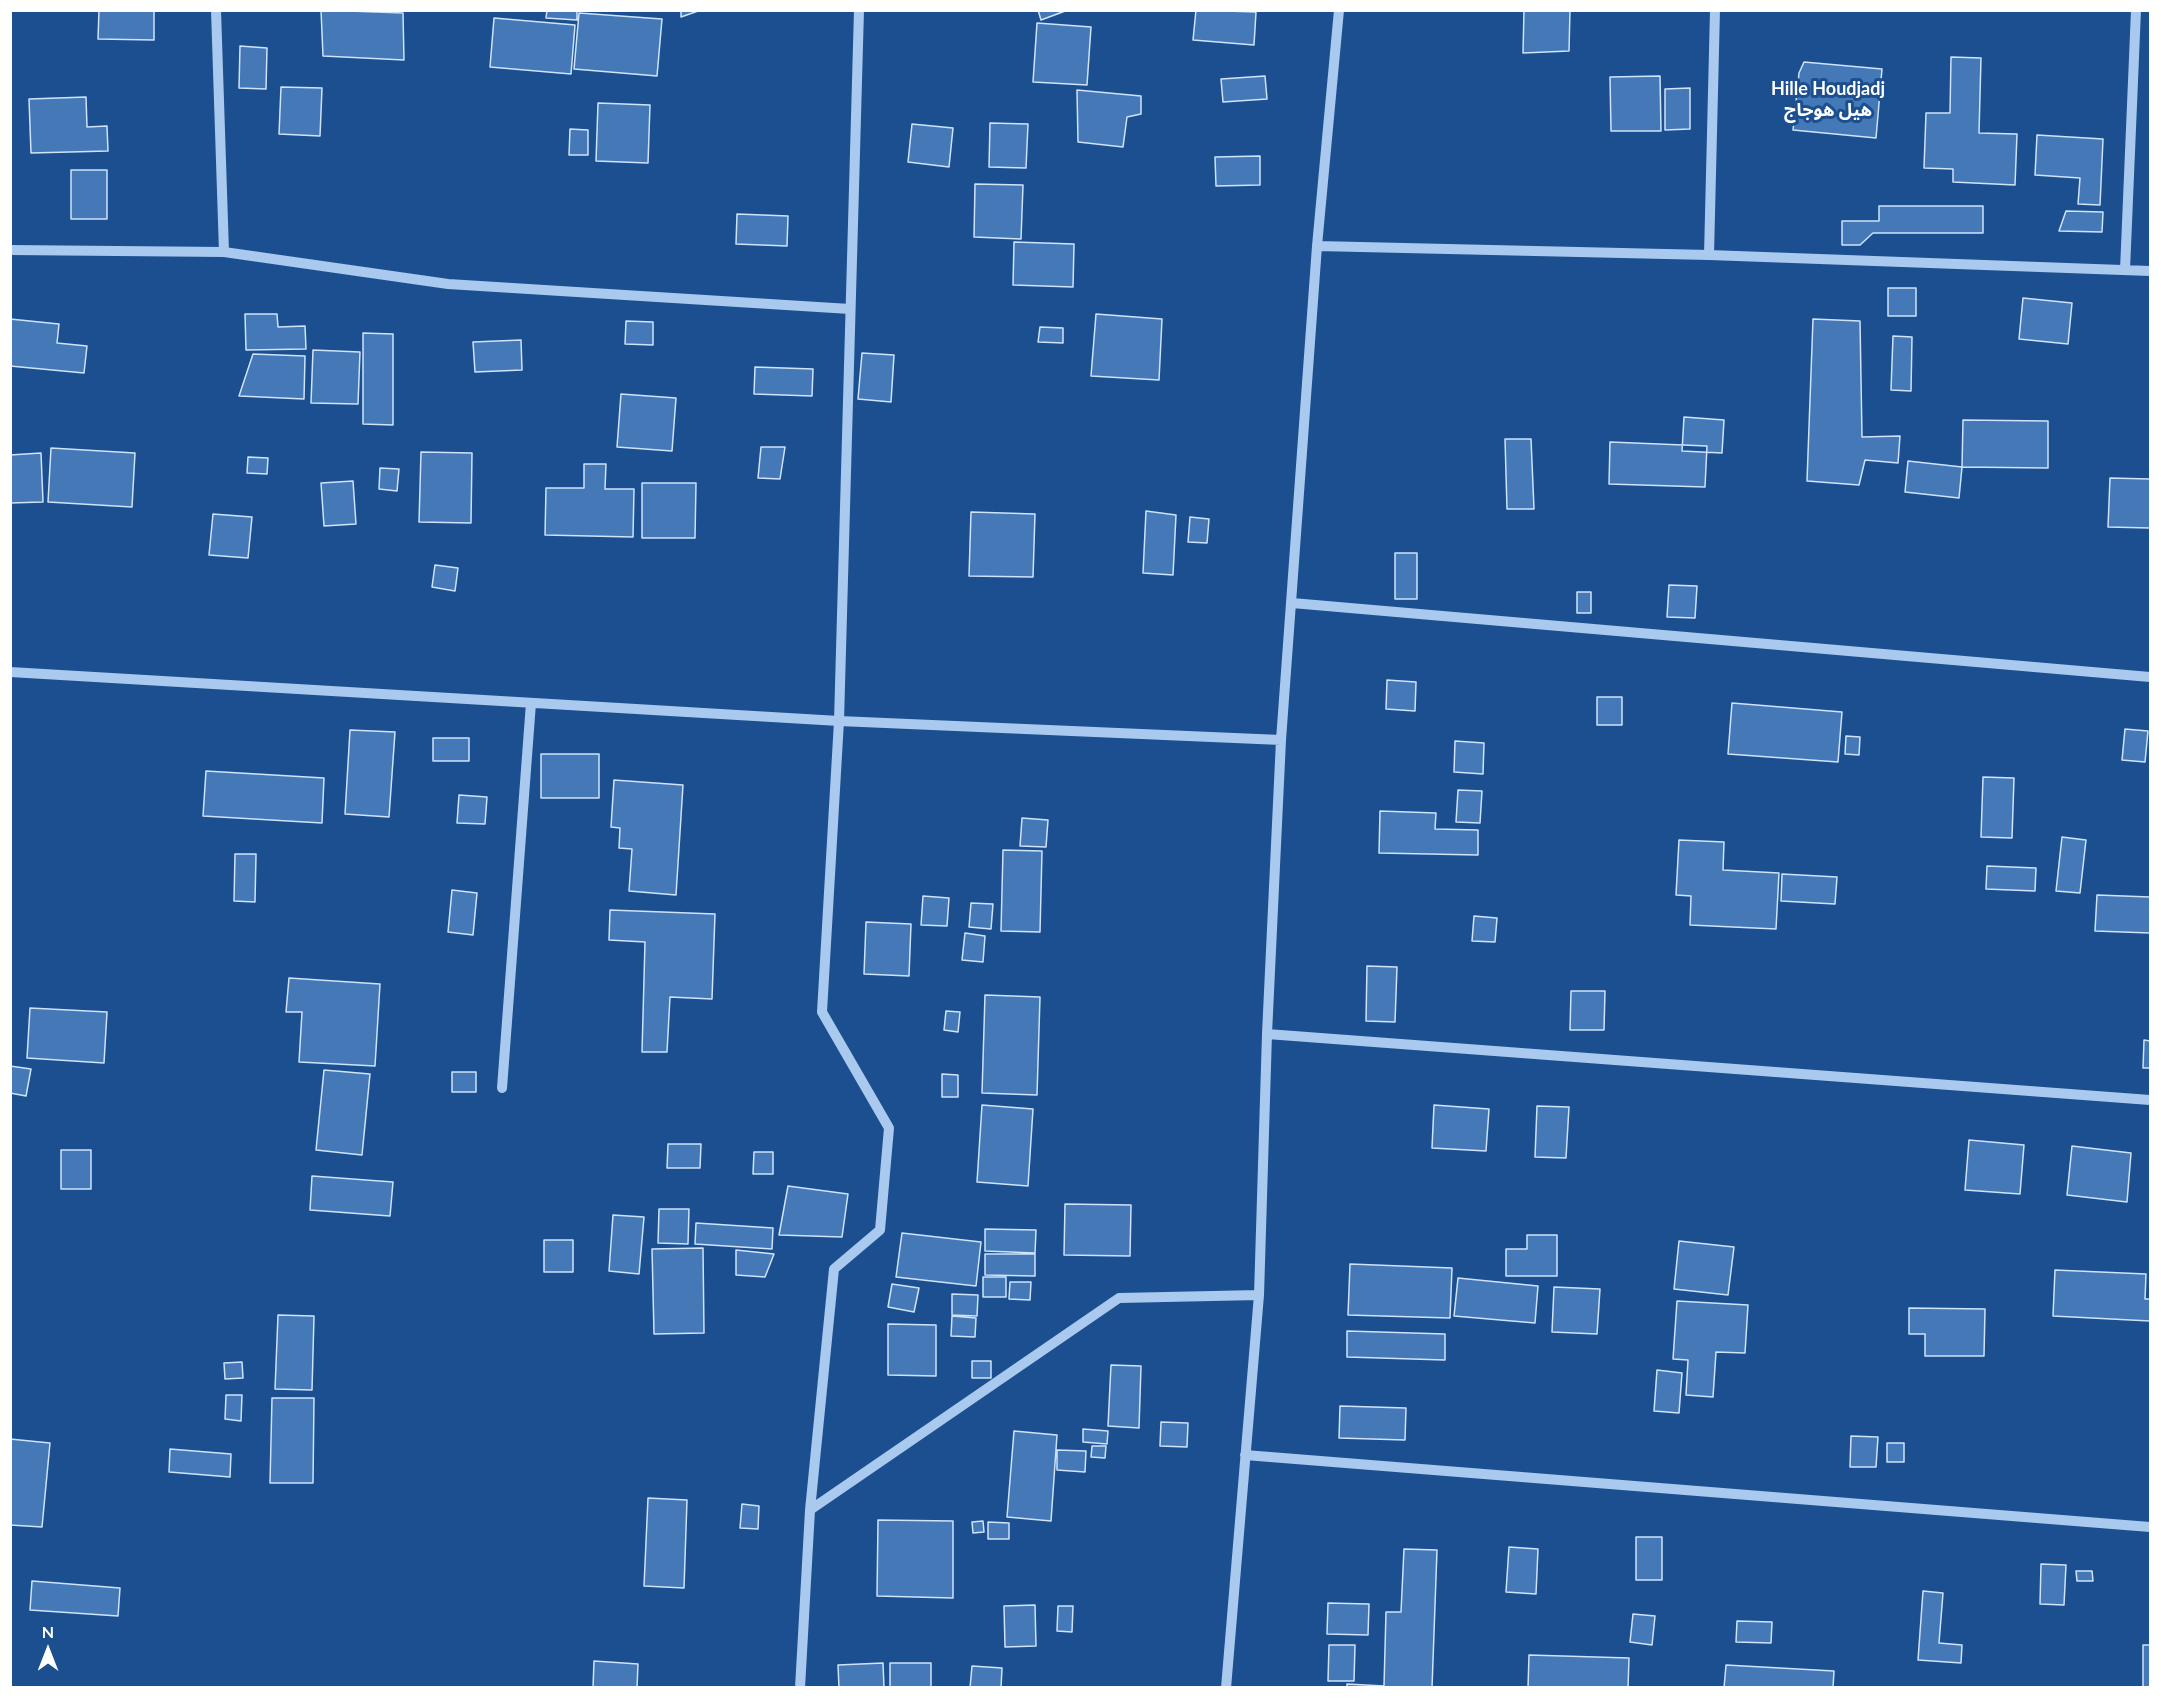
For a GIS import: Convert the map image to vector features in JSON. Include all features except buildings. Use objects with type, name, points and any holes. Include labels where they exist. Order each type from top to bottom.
[{"type":"street","points":[[216,10],[224,252]]},
{"type":"street","points":[[800,1688],[810,1510],[834,1269],[880,1230],[889,1128],[822,1012],[839,722],[859,10]]},
{"type":"street","points":[[1226,1688],[1259,1295],[1267,1034],[1281,740],[1317,246],[1339,10]]},
{"type":"street","points":[[1709,255],[1715,10]]},
{"type":"street","points":[[2125,270],[2136,10]]},
{"type":"street","points":[[1317,246],[1709,255],[2151,271]]},
{"type":"street","points":[[10,250],[224,252],[448,284],[850,309]]},
{"type":"street","points":[[1292,603],[2151,678]]},
{"type":"street","points":[[10,672],[839,722],[1281,740]]},
{"type":"street","points":[[502,1088],[531,703]]},
{"type":"street","points":[[1267,1034],[2151,1100]]},
{"type":"street","points":[[810,1510],[1119,1299],[1259,1295]]},
{"type":"street","points":[[1245,1455],[2151,1527]]},
{"type":"district","name":"Hille Houdjadj هيل هوجاج","points":[[1828,100]]}]
